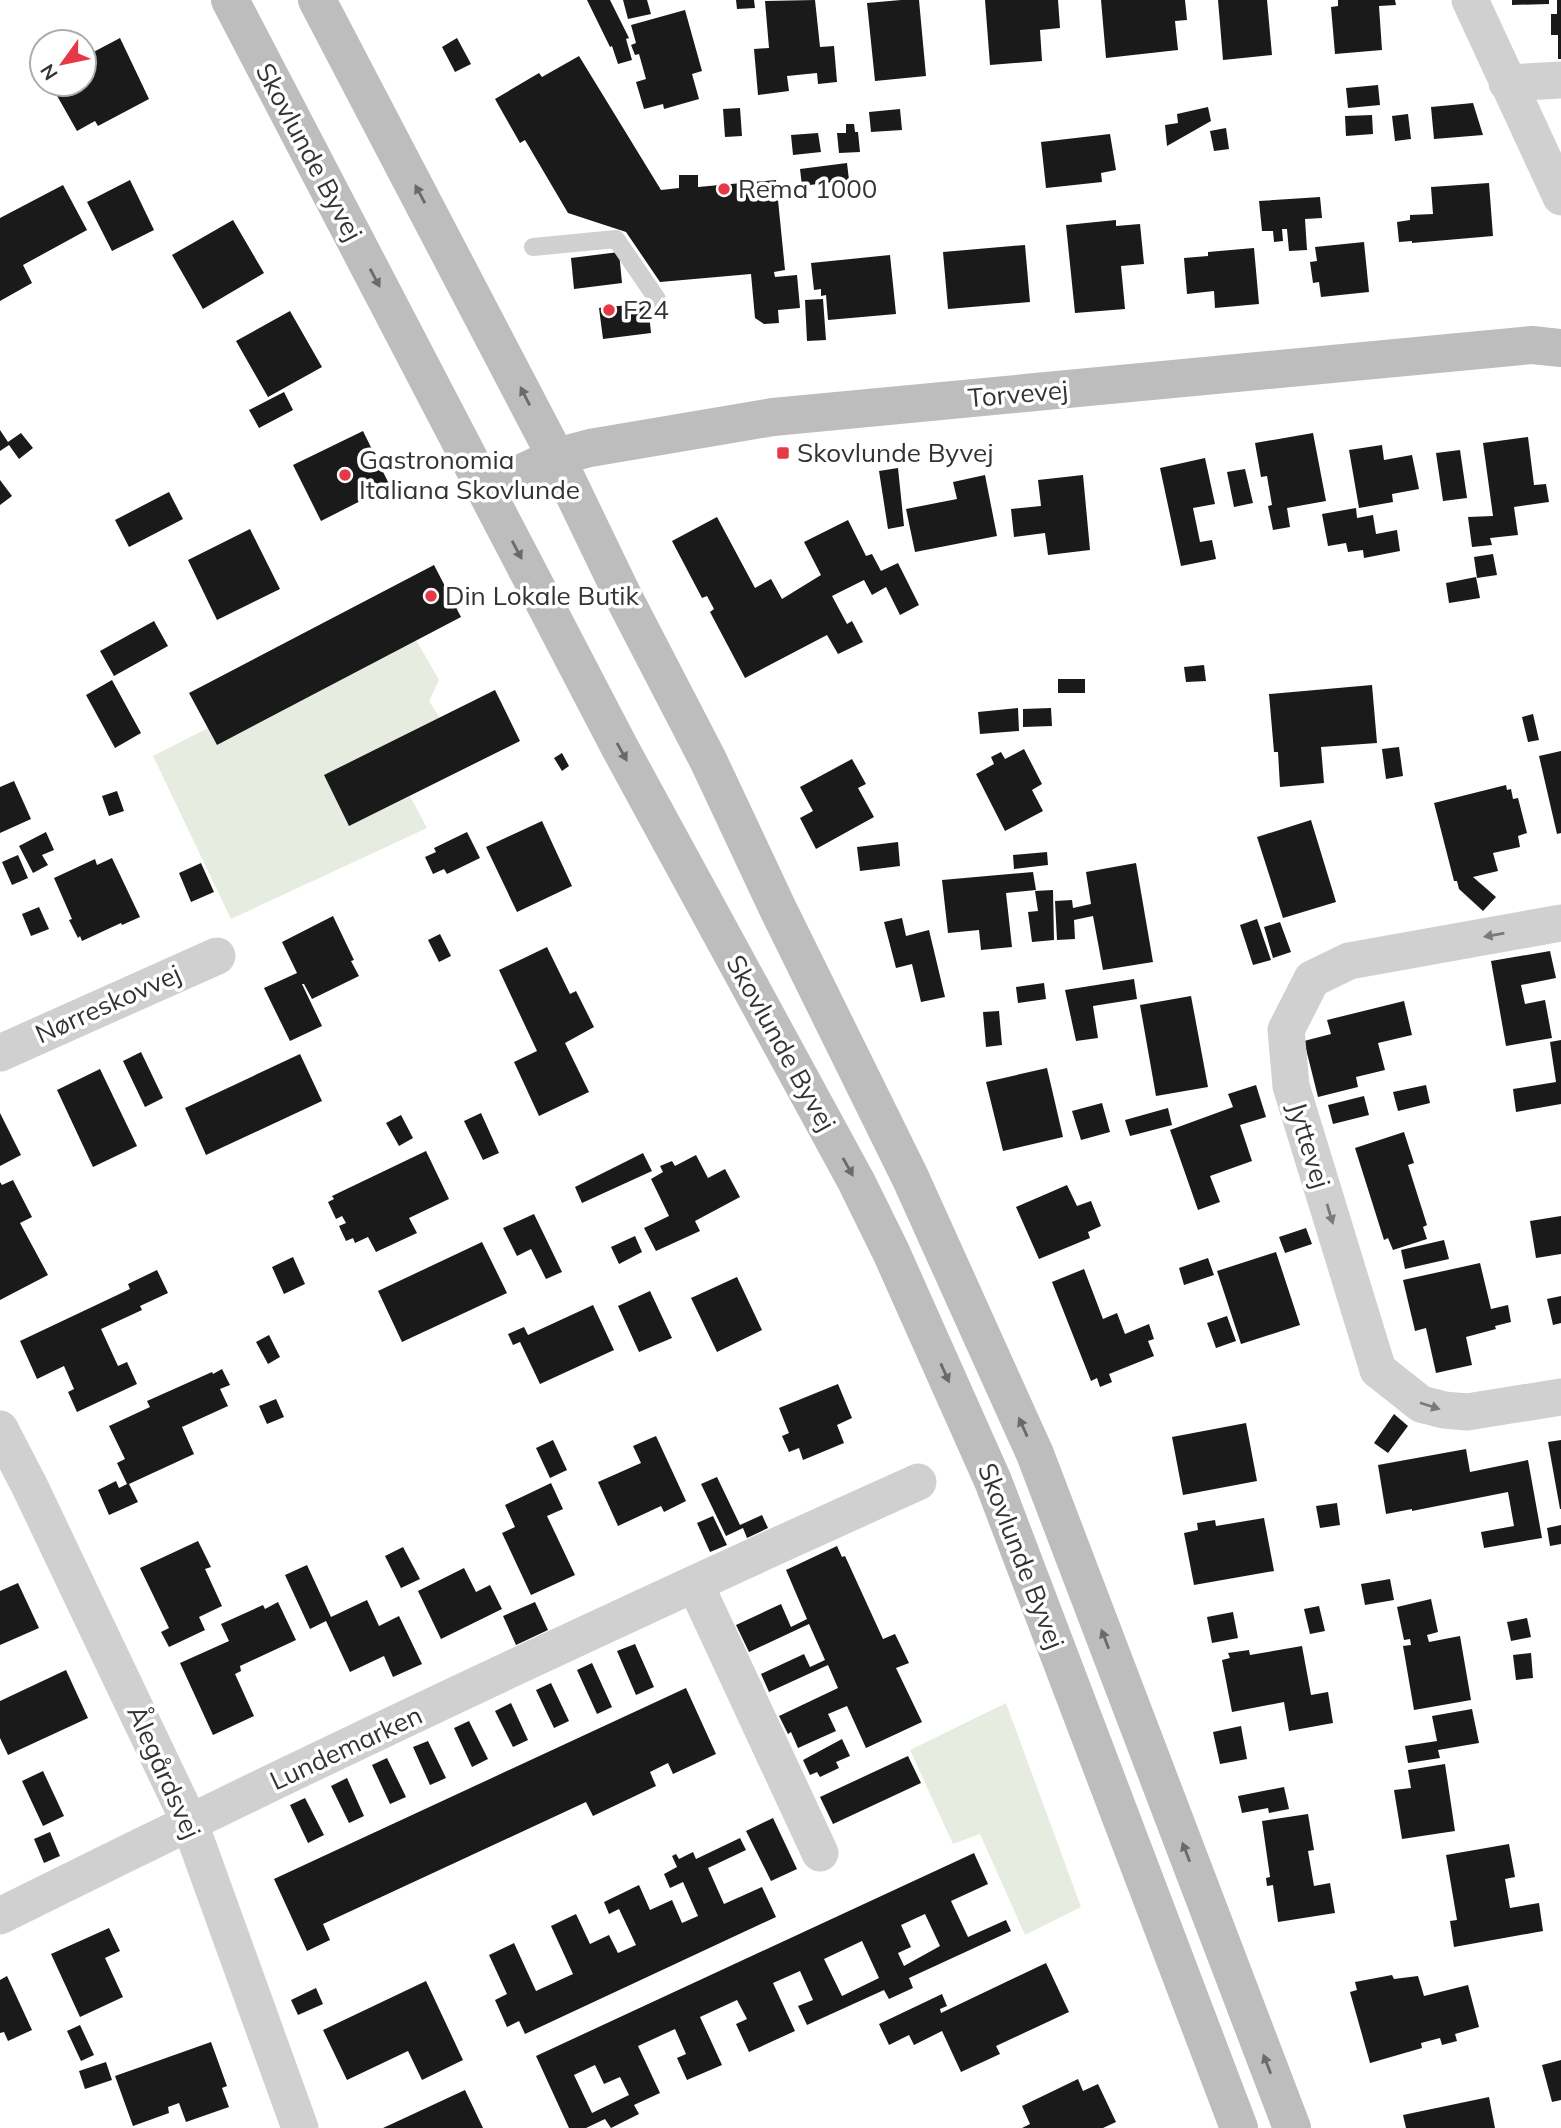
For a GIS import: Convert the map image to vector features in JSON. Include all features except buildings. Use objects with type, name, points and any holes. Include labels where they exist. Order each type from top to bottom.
[{"type":"main road","name":"Skovlunde Byvej","points":[[230,0],[620,748],[856,1181],[891,1252],[993,1482],[1239,2128]]},
{"type":"main road","name":"Skovlunde Byvej","points":[[317,0],[556,457],[623,596],[708,760],[910,1177],[1035,1454],[1292,2128]]},
{"type":"main road","name":"Torvevej","points":[[485,490],[556,457],[615,443],[773,416],[1532,345],[1561,348]]},
{"type":"street","points":[[1470,0],[1561,197]]},
{"type":"street","points":[[1507,83],[1561,79]]},
{"type":"street","name":"Jyttevej","points":[[1561,923],[1349,961],[1312,979],[1286,1030],[1291,1086],[1378,1370],[1421,1404],[1444,1410],[1467,1412],[1561,1397]]},
{"type":"street","name":"Nørreskovvej","points":[[0,1052],[217,956]]},
{"type":"street","name":"Ålegårdsvej","points":[[0,1429],[189,1821],[300,2128]]},
{"type":"street","name":"Lundemarken","points":[[0,1916],[189,1821],[918,1482]]},
{"type":"street","points":[[695,1584],[820,1853]]},
{"type":"lane","points":[[533,247],[615,239],[657,299]]},
{"type":"shaded area","points":[[416,640],[439,680],[429,701],[440,718],[349,826],[410,796],[427,828],[231,919],[153,756],[208,728],[217,745]]},
{"type":"shaded area","points":[[1006,1703],[1081,1907],[1025,1935],[980,1834],[953,1844],[910,1750]]},
{"type":"place","name":"Rema 1000","points":[[724,189]]},
{"type":"place","name":"F24","points":[[609,310]]},
{"type":"place","name":"Skovlunde Byvej","points":[[783,453]]},
{"type":"place","name":"Gastronomia Italiana Skovlunde","points":[[345,475]]},
{"type":"place","name":"Din Lokale Butik","points":[[431,596]]}]
